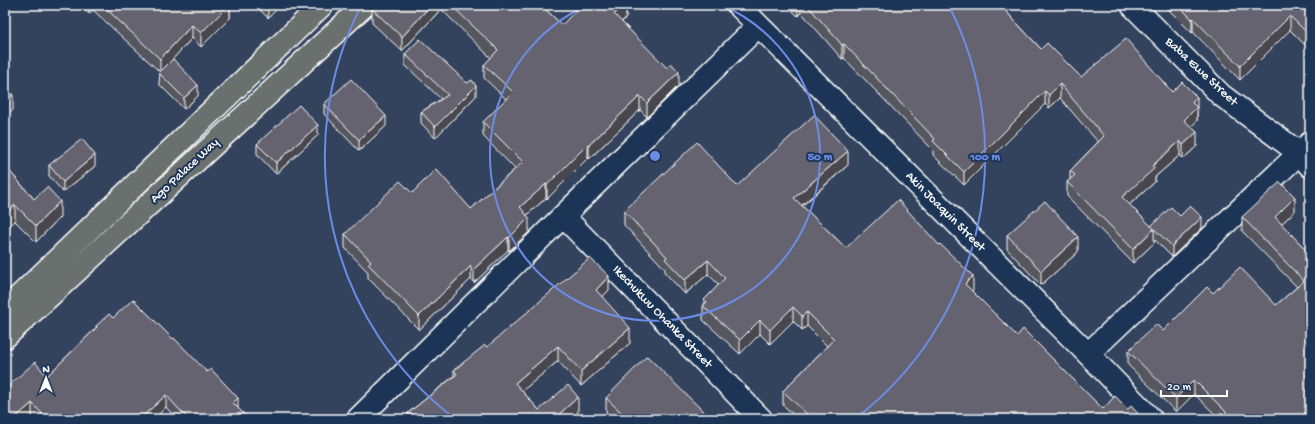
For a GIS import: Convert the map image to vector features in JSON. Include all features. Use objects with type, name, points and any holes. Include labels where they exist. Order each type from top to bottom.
[{"type":"main road","name":"Ago Palace Way","points":[[5,310],[322,5]]},
{"type":"main road","name":"Ago Palace Way","points":[[5,337],[365,5]]},
{"type":"street","name":"Akin Joaquin Street","points":[[738,5],[1088,354],[1151,419]]},
{"type":"street","name":"Baba Ewe Street","points":[[1132,5],[1221,95],[1306,154]]},
{"type":"street","points":[[358,419],[758,26]]},
{"type":"street","points":[[1088,354],[1306,154]]},
{"type":"street","name":"Ikechukwu Ohanka Street","points":[[563,216],[761,419]]},
{"type":"building","points":[[102,5],[229,5],[201,33],[192,25],[160,59]]},
{"type":"building","points":[[377,5],[431,5],[402,37],[372,9]]},
{"type":"building","points":[[451,5],[541,5],[562,25],[579,7],[581,10],[585,5],[625,5],[614,14],[667,68],[671,63],[679,72],[647,103],[640,96],[589,145],[588,144],[547,185],[546,184],[520,207],[529,218],[474,269],[471,266],[419,316],[368,264],[371,261],[345,234],[400,181],[412,193],[436,169],[471,209],[523,162],[483,122],[513,92],[484,65],[498,50]]},
{"type":"building","points":[[807,5],[1000,5],[1041,49],[1047,43],[1081,77],[1126,39],[1172,92],[1182,82],[1197,97],[1192,103],[1197,107],[1184,120],[1197,132],[1183,145],[1180,141],[1152,166],[1155,168],[1122,197],[1154,229],[1133,249],[1067,182],[1075,175],[1070,171],[1104,136],[1060,84],[1049,95],[1045,91],[964,172],[933,141],[935,139],[844,44],[842,45]]},
{"type":"building","points":[[1178,5],[1310,5],[1310,36],[1290,16],[1240,66],[1193,18],[1192,19]]},
{"type":"building","points":[[420,39],[467,83],[472,80],[476,86],[435,127],[421,112],[448,95],[405,54]]},
{"type":"building","points":[[173,59],[198,85],[184,98],[159,73]]},
{"type":"building","points":[[351,79],[386,116],[359,140],[324,104]]},
{"type":"building","points":[[5,86],[13,95],[5,101]]},
{"type":"building","points":[[299,105],[318,125],[276,163],[257,144]]},
{"type":"building","points":[[814,115],[848,151],[794,198],[846,248],[898,200],[939,245],[940,244],[973,276],[965,284],[1017,336],[1023,329],[1103,409],[1115,396],[1128,409],[1131,406],[1143,419],[812,419],[783,391],[834,339],[807,312],[802,316],[793,307],[770,330],[760,320],[740,340],[703,306],[707,302],[704,300],[725,278],[708,260],[685,280],[665,259],[667,257],[624,211],[697,142],[737,186]]},
{"type":"building","points":[[82,139],[95,155],[63,182],[49,165]]},
{"type":"building","points":[[5,166],[34,199],[47,187],[60,201],[36,226],[15,205],[5,214]]},
{"type":"building","points":[[1280,182],[1295,197],[1275,217],[1310,254],[1310,419],[1233,419],[1194,380],[1176,398],[1128,351],[1156,324],[1163,331],[1207,287],[1213,293],[1240,267],[1276,305],[1304,281],[1242,217]]},
{"type":"building","points":[[1045,201],[1078,237],[1041,271],[1007,235]]},
{"type":"building","points":[[1190,206],[1202,217],[1172,246],[1151,226],[1171,207],[1180,216]]},
{"type":"building","points":[[590,258],[609,276],[596,290],[630,328],[581,371],[558,346],[515,383],[539,410],[568,385],[578,397],[554,419],[412,419],[408,413],[457,374],[454,370],[485,345],[487,347]]},
{"type":"building","points":[[133,299],[207,372],[211,369],[238,398],[233,403],[249,419],[188,419],[166,395],[140,419],[47,419],[32,403],[14,419],[5,419],[5,389],[35,362],[47,376],[109,314],[113,318]]},
{"type":"building","points":[[647,356],[711,419],[628,419],[606,398]]}]
